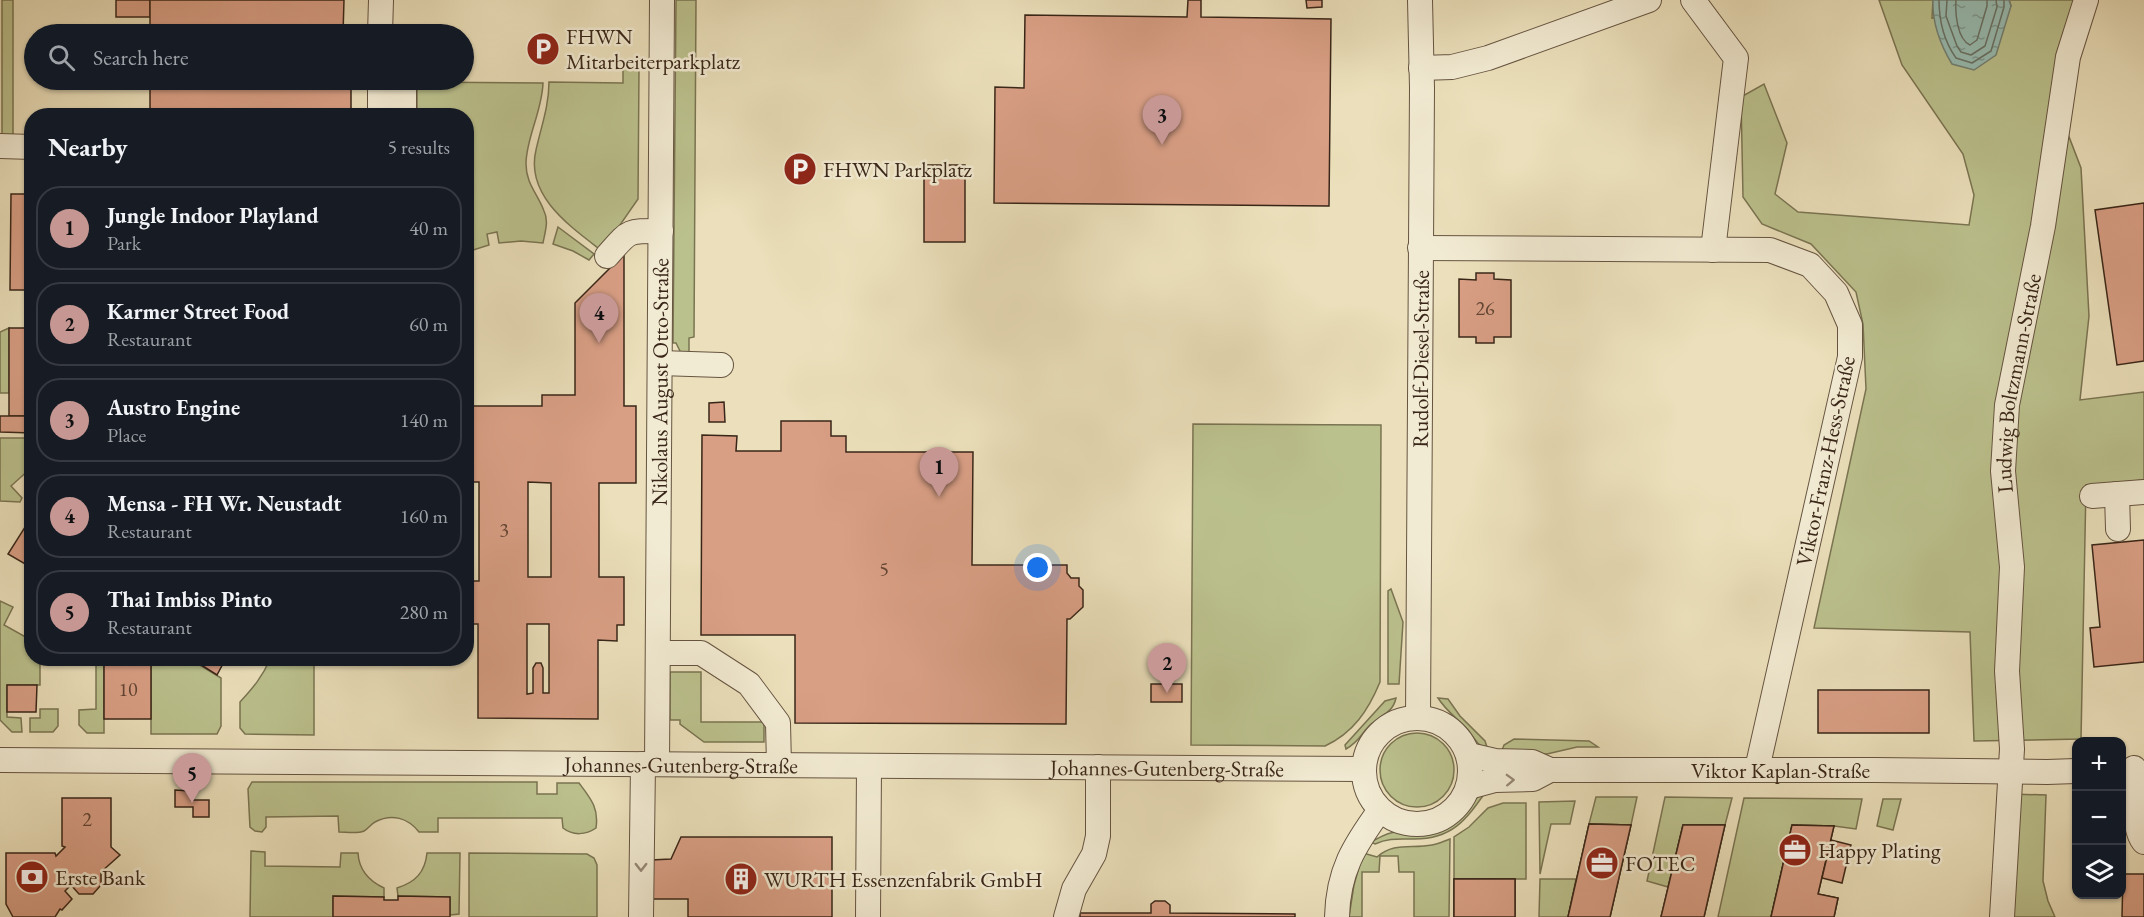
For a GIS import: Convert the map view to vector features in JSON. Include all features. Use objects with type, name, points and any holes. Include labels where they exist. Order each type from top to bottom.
[{"type":"street","points":[[380,24],[381,0]]},
{"type":"street","name":"Nikolaus August Otto-Straße","points":[[641,917],[641,833],[650,764],[658,652],[662,0]]},
{"type":"street","name":"Rudolf-Diesel-Straße","points":[[1418,717],[1420,0]]},
{"type":"street","points":[[1421,68],[1452,67],[1488,58],[1649,0]]},
{"type":"street","points":[[1693,0],[1736,58],[1713,250]]},
{"type":"street","name":"Ludwig Boltzmann-Straße","points":[[2002,917],[2011,772],[2007,671],[2012,567],[2003,471],[2007,405],[2043,226],[2068,57],[2086,0]]},
{"type":"street","points":[[380,90],[380,108]]},
{"type":"street","points":[[404,90],[404,108]]},
{"type":"street","points":[[0,146],[24,147]]},
{"type":"street","points":[[607,256],[627,233],[661,231]]},
{"type":"street","name":"Viktor-Franz-Hess-Straße","points":[[1420,249],[1770,250],[1810,265],[1836,293],[1850,325],[1850,357],[1757,769]]},
{"type":"street","points":[[660,370],[721,371]]},
{"type":"street","points":[[2092,496],[2144,492]]},
{"type":"street","points":[[2117,494],[2118,528]]},
{"type":"street","points":[[658,652],[701,653],[749,684],[778,723],[779,765]]},
{"type":"street","points":[[1418,717],[1436,720],[1451,729],[1462,741],[1470,771],[1460,804],[1443,818],[1423,825],[1399,821],[1380,810],[1368,794],[1363,769],[1367,752],[1378,734],[1397,721],[1418,717]]},
{"type":"street","name":"Johannes-Gutenberg-Straße","points":[[0,760],[1363,769]]},
{"type":"street","points":[[868,917],[869,766]]},
{"type":"street","points":[[1066,917],[1074,889],[1094,854],[1098,836],[1098,767]]},
{"type":"street","points":[[2133,768],[2136,812],[2140,838],[2144,842]]},
{"type":"street","name":"Viktor Kaplan-Straße","points":[[1470,771],[1495,780],[1533,779],[1550,770],[2072,771]]},
{"type":"street","points":[[1337,917],[1345,867],[1355,843],[1380,810]]},
{"type":"green space","points":[[2,0],[13,0],[13,135],[2,135]]},
{"type":"green space","points":[[676,0],[696,0],[694,337],[689,338],[689,356],[682,355],[676,343],[673,343]]},
{"type":"green space","points":[[1879,0],[1933,0],[1932,18],[2011,6],[2009,0],[2080,0],[2053,95],[2081,168],[2089,316],[2080,400],[2144,392],[2144,480],[2086,485],[2081,737],[2072,737],[2072,739],[1974,741],[1970,632],[1814,628],[1866,389],[1863,324],[1856,292],[1811,244],[1762,224],[1743,197],[1741,97],[1764,84],[1787,143],[1775,194],[1798,212],[1969,225],[1974,195],[1963,154],[1902,65]]},
{"type":"green space","points":[[634,62],[639,70],[638,199],[602,251],[565,221],[544,196],[537,182],[534,167],[536,150],[546,108],[549,82],[623,83],[623,63]]},
{"type":"green space","points":[[474,82],[543,83],[526,164],[530,183],[542,205],[546,219],[543,243],[521,241],[499,243],[497,232],[487,234],[489,245],[474,250],[474,108],[417,108],[417,90],[474,90]]},
{"type":"green space","points":[[558,227],[594,254],[589,260],[553,244]]},
{"type":"green space","points":[[9,328],[9,393],[0,393],[0,332]]},
{"type":"green space","points":[[1193,424],[1381,425],[1380,682],[1365,712],[1352,728],[1325,746],[1191,745]]},
{"type":"green space","points":[[0,438],[24,438],[24,474],[11,486],[22,498],[20,502],[0,501]]},
{"type":"green space","points":[[1391,589],[1403,622],[1399,684],[1388,684],[1388,591]]},
{"type":"green space","points":[[0,601],[13,607],[4,625],[24,636],[24,666],[40,666],[40,685],[7,685],[7,717],[21,718],[22,732],[12,732],[0,720]]},
{"type":"green space","points":[[96,666],[104,666],[104,733],[87,733],[79,725],[79,710],[96,709]]},
{"type":"green space","points":[[151,666],[201,666],[221,678],[221,726],[217,734],[151,734]]},
{"type":"green space","points":[[266,666],[314,666],[314,735],[245,734],[240,728],[240,702]]},
{"type":"green space","points":[[670,672],[701,672],[701,722],[764,722],[764,742],[704,742],[680,724],[680,720],[670,720]]},
{"type":"green space","points":[[1396,698],[1389,711],[1370,725],[1357,741],[1346,749],[1345,745],[1385,701]]},
{"type":"green space","points":[[1438,698],[1448,699],[1460,716],[1485,741],[1488,750],[1479,744]]},
{"type":"green space","points":[[40,709],[58,709],[58,726],[53,732],[30,732],[30,718],[40,718]]},
{"type":"green space","points":[[1417,733],[1438,739],[1448,749],[1454,770],[1448,791],[1438,801],[1417,807],[1396,801],[1386,791],[1380,770],[1386,749],[1396,739]]},
{"type":"green space","points":[[1514,739],[1589,741],[1598,747],[1577,747],[1547,754],[1501,753],[1504,745]]},
{"type":"green space","points":[[252,782],[537,782],[537,794],[557,794],[557,783],[579,783],[595,809],[597,821],[596,828],[584,833],[575,833],[563,828],[562,818],[438,818],[438,832],[419,832],[405,820],[388,818],[375,822],[364,831],[339,832],[338,816],[266,817],[266,827],[262,832],[250,827],[248,789]]},
{"type":"green space","points":[[1487,790],[1465,819],[1448,832],[1426,838],[1393,839],[1375,844],[1371,842],[1393,832],[1423,834],[1446,827],[1458,819],[1476,798]]},
{"type":"green space","points":[[2009,794],[2046,795],[2043,881],[2055,917],[2002,917]]},
{"type":"green space","points":[[1596,797],[1637,797],[1631,825],[1589,824]]},
{"type":"green space","points":[[1665,797],[1732,798],[1725,825],[1683,825],[1668,887],[1647,881]]},
{"type":"green space","points":[[1744,798],[1862,799],[1856,829],[1834,826],[1792,826],[1771,917],[1718,917]]},
{"type":"green space","points":[[1883,799],[1901,799],[1893,830],[1877,826]]},
{"type":"green space","points":[[1575,801],[1570,824],[1551,824],[1540,874],[1539,802]]},
{"type":"green space","points":[[1503,803],[1526,803],[1526,879],[1454,879],[1454,837],[1469,827],[1488,808]]},
{"type":"green space","points":[[1450,839],[1449,917],[1414,917],[1414,872],[1399,872],[1398,856],[1380,856],[1379,872],[1362,872],[1362,917],[1349,917],[1354,885],[1363,853],[1377,857],[1390,849],[1432,845]]},
{"type":"green space","points":[[251,851],[265,852],[265,866],[340,867],[341,853],[358,853],[360,865],[369,879],[384,888],[384,897],[333,896],[333,917],[250,917]]},
{"type":"green space","points":[[427,853],[460,853],[459,914],[450,915],[450,897],[398,896],[397,888],[409,883],[422,871]]},
{"type":"green space","points":[[469,853],[587,854],[594,858],[597,865],[597,917],[469,917]]},
{"type":"green space","points":[[1540,879],[1576,879],[1568,917],[1539,917]]},
{"type":"water","points":[[1933,0],[2009,0],[2011,6],[1996,55],[1974,70],[1952,64],[1938,33]]},
{"type":"building","points":[[116,0],[150,0],[150,17],[116,17]]},
{"type":"building","points":[[150,0],[344,0],[343,24],[150,24]]},
{"type":"building","points":[[1188,0],[1201,0],[1201,17],[1331,19],[1329,206],[994,203],[995,87],[1024,88],[1025,15],[1187,17]]},
{"type":"building","points":[[1306,0],[1322,0],[1322,7],[1307,8]]},
{"type":"building","points":[[150,90],[351,90],[351,108],[150,108]]},
{"type":"building","points":[[924,165],[965,165],[965,242],[924,242]]},
{"type":"building","points":[[11,194],[24,194],[24,290],[10,290]]},
{"type":"building","points":[[2144,203],[2144,361],[2117,365],[2095,210]]},
{"type":"building","points":[[624,254],[624,406],[636,406],[636,483],[599,483],[599,577],[624,577],[624,625],[617,625],[617,641],[598,640],[598,719],[478,718],[478,624],[474,624],[474,581],[479,581],[479,482],[474,482],[474,406],[542,406],[542,395],[575,395],[575,303]],"holes":[[[528,482],[551,483],[551,577],[528,577]],[[527,624],[549,624],[549,693],[543,693],[543,668],[541,663],[536,663],[533,668],[533,693],[527,694]]]},
{"type":"building","points":[[1476,273],[1494,273],[1494,279],[1511,280],[1511,337],[1494,337],[1494,343],[1476,343],[1476,337],[1459,337],[1459,279],[1476,280]]},
{"type":"building","points":[[9,328],[24,328],[24,416],[9,416]]},
{"type":"building","points":[[724,402],[725,422],[709,422],[709,403]]},
{"type":"building","points":[[0,416],[24,416],[24,433],[0,432]]},
{"type":"building","points":[[781,421],[831,421],[831,436],[846,436],[846,452],[973,452],[972,565],[1067,565],[1067,573],[1071,578],[1079,578],[1079,586],[1083,590],[1083,607],[1067,619],[1066,724],[795,723],[795,635],[701,635],[702,435],[737,436],[736,451],[781,451]]},
{"type":"building","points":[[24,529],[24,563],[8,554]]},
{"type":"building","points":[[2144,540],[2144,662],[2094,667],[2090,628],[2100,627],[2092,545]]},
{"type":"building","points":[[104,666],[151,666],[151,719],[104,719]]},
{"type":"building","points":[[203,666],[222,666],[217,675]]},
{"type":"building","points":[[1151,684],[1182,684],[1182,702],[1151,702]]},
{"type":"building","points":[[7,685],[37,685],[36,712],[7,712]]},
{"type":"building","points":[[1818,690],[1929,690],[1929,733],[1818,733]]},
{"type":"building","points":[[175,790],[191,791],[191,800],[209,800],[209,817],[193,817],[193,807],[175,807]]},
{"type":"building","points":[[62,798],[111,798],[111,847],[120,855],[101,872],[101,885],[93,894],[79,894],[71,885],[65,891],[72,899],[62,910],[60,909],[55,917],[13,917],[6,904],[6,853],[55,853],[56,856],[65,847],[62,846]]},
{"type":"building","points":[[1589,824],[1631,825],[1610,917],[1568,917]]},
{"type":"building","points":[[1589,824],[1631,825],[1610,917],[1568,917]]},
{"type":"building","points":[[1683,825],[1725,825],[1704,917],[1661,917]]},
{"type":"building","points":[[1683,825],[1725,825],[1704,917],[1661,917]]},
{"type":"building","points":[[1792,825],[1834,826],[1818,894],[1838,898],[1834,917],[1771,917]]},
{"type":"building","points":[[1792,825],[1834,826],[1818,894],[1838,898],[1834,917],[1771,917]]},
{"type":"building","name":"WURTH Essenzenfabrik GmbH","points":[[681,837],[832,837],[832,917],[688,917],[688,899],[651,899],[651,860],[671,859]]},
{"type":"building","points":[[1831,840],[1851,845],[1842,883],[1822,878]]},
{"type":"building","points":[[2126,874],[2144,874],[2144,917],[2122,917],[2122,899],[2126,899]]},
{"type":"building","points":[[1454,879],[1515,879],[1515,917],[1454,917]]},
{"type":"building","points":[[1454,879],[1515,879],[1515,917],[1454,917]]},
{"type":"building","points":[[333,896],[384,897],[384,900],[398,900],[398,896],[450,897],[450,917],[333,917]]},
{"type":"building","points":[[1155,901],[1165,901],[1170,905],[1170,913],[1295,914],[1295,917],[1080,917],[1080,913],[1151,913],[1151,904]]},
{"type":"place","name":"FHWN Mitarbeiterparkplatz","points":[[543,49]]},
{"type":"place","name":"Austro Engine","points":[[1162,145]]},
{"type":"place","name":"FHWN Parkplatz","points":[[800,169]]},
{"type":"place","name":"Mensa - FH Wr. Neustadt","points":[[599,343]]},
{"type":"place","name":"Jungle Indoor Playland","points":[[939,497]]},
{"type":"place","name":"Karmer Street Food","points":[[1167,693]]},
{"type":"place","name":"Thai Imbiss Pinto","points":[[192,803]]},
{"type":"place","name":"Happy Plating","points":[[1795,850]]},
{"type":"place","name":"FOTEC","points":[[1602,863]]},
{"type":"place","name":"Erste Bank","points":[[32,877]]},
{"type":"place","name":"WURTH Essenzenfabrik GmbH","points":[[741,879]]}]
